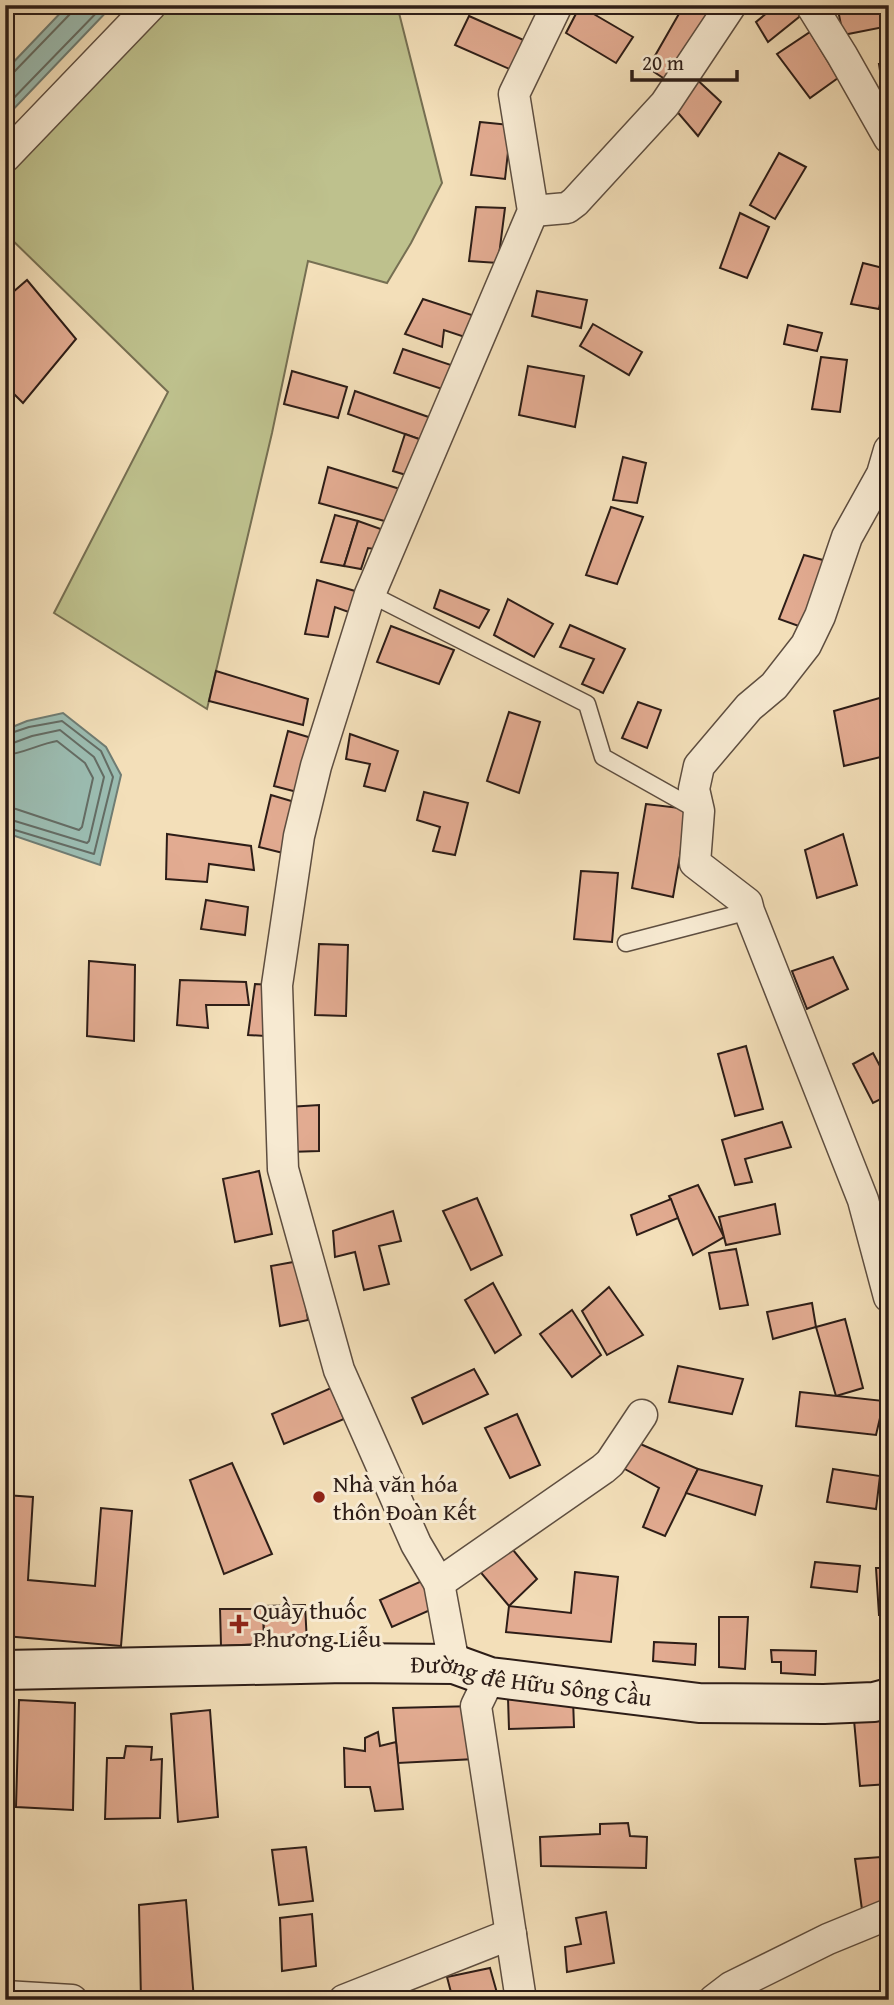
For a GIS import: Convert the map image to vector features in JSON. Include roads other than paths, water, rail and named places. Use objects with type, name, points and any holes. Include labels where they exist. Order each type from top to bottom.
[{"type":"main road","name":"Đường đê Hữu Sông Cầu","points":[[5,1670],[346,1663],[454,1664],[490,1677],[699,1703],[824,1704],[874,1702],[889,1698]]},
{"type":"street","points":[[5,157],[151,5]]},
{"type":"street","points":[[454,1664],[439,1583],[416,1544],[339,1370],[283,1168],[277,985],[297,849],[316,766],[370,594],[533,211],[513,94],[557,5]]},
{"type":"street","points":[[533,211],[567,208],[575,202],[666,104],[731,5]]},
{"type":"street","points":[[811,5],[889,138]]},
{"type":"street","points":[[889,450],[882,474],[847,537],[820,616],[806,645],[774,686],[749,707],[699,766],[694,789],[699,811],[695,863],[747,903],[863,1200],[889,1297]]},
{"type":"street","points":[[439,1583],[603,1469],[610,1463],[642,1415]]},
{"type":"street","points":[[490,1677],[476,1706],[521,2000]]},
{"type":"street","points":[[727,1996],[828,1939],[889,1914]]},
{"type":"street","points":[[344,2000],[511,1934]]},
{"type":"street","points":[[5,1996],[72,2000]]},
{"type":"lane","points":[[370,594],[587,704],[603,757],[699,811]]},
{"type":"lane","points":[[626,943],[748,911]]},
{"type":"water","points":[[68,5],[113,5],[5,118],[5,71]]},
{"type":"water","points":[[63,713],[106,747],[121,775],[100,865],[9,834],[5,821],[5,730],[27,721]]},
{"type":"place","name":"Nhà văn hóa thôn Đoàn Kết","points":[[319,1497]]},
{"type":"place","name":"Quầy thuốc Phương Liễu","points":[[239,1624]]}]
